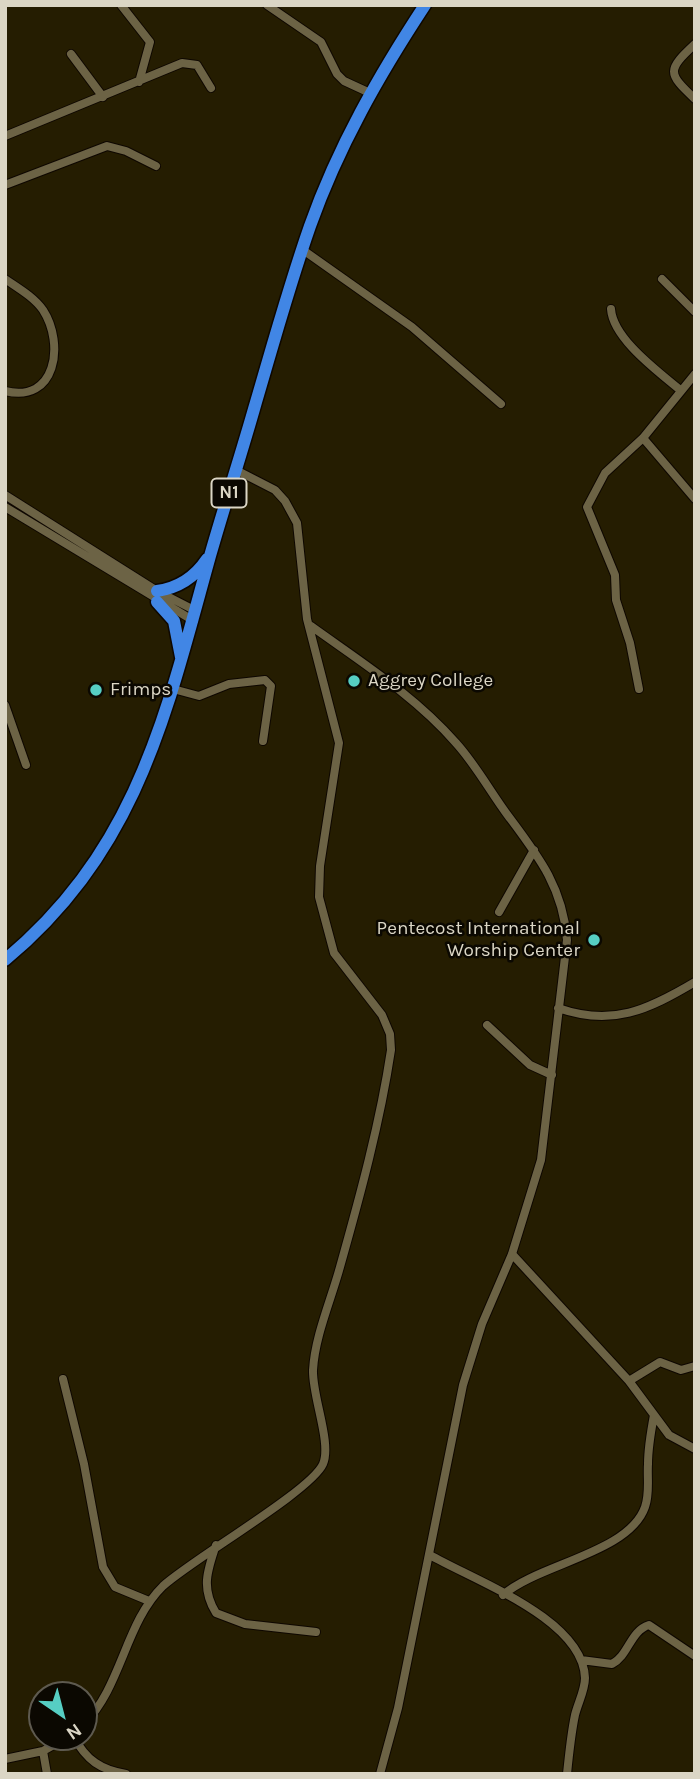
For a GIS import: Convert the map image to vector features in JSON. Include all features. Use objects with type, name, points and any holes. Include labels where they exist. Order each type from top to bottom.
[{"type":"highway","name":"N1","points":[[5,960],[60,908],[94,865],[142,779],[173,689],[236,470],[323,193],[370,93],[425,5]]},
{"type":"highway","points":[[181,659],[174,621],[157,596],[191,577],[211,553]]},
{"type":"street","points":[[121,5],[150,42],[139,82]]},
{"type":"street","points":[[267,5],[321,42],[337,74],[344,81],[370,93]]},
{"type":"street","points":[[695,44],[676,62],[672,71],[674,79],[695,99]]},
{"type":"street","points":[[71,54],[103,97]]},
{"type":"street","points":[[5,136],[186,63],[197,65],[211,88]]},
{"type":"street","points":[[5,185],[107,146],[126,151],[156,166]]},
{"type":"street","points":[[303,250],[412,327],[501,404]]},
{"type":"street","points":[[5,279],[41,307],[57,346],[56,358],[38,386],[19,394],[5,391]]},
{"type":"street","points":[[663,279],[695,312]]},
{"type":"street","points":[[611,309],[612,318],[640,356],[680,390]]},
{"type":"street","points":[[639,689],[627,630],[616,600],[615,575],[607,550],[587,511],[606,473],[642,438],[695,374]]},
{"type":"street","points":[[642,438],[695,499]]},
{"type":"street","points":[[98,1707],[149,1601],[216,1545],[307,1484],[323,1465],[325,1448],[313,1366],[357,1208],[391,1050],[390,1034],[382,1015],[334,953],[319,897],[320,866],[339,743],[311,626],[307,619],[295,518],[275,490],[236,470]]},
{"type":"street","points":[[5,495],[157,596]]},
{"type":"street","points":[[5,506],[195,616]]},
{"type":"street","points":[[311,626],[414,701],[464,752],[534,850],[563,907],[567,940],[541,1160],[512,1254],[482,1324],[463,1385],[398,1708],[380,1774]]},
{"type":"street","points":[[173,689],[199,696],[229,684],[265,680],[271,686],[263,741]]},
{"type":"street","points":[[5,705],[26,765]]},
{"type":"street","points":[[499,912],[534,850]]},
{"type":"street","points":[[558,1008],[581,1016],[608,1018],[666,998],[695,982]]},
{"type":"street","points":[[487,1025],[530,1065],[552,1075]]},
{"type":"street","points":[[512,1254],[629,1381],[676,1441],[695,1449]]},
{"type":"street","points":[[629,1381],[660,1362],[681,1370],[695,1366]]},
{"type":"street","points":[[63,1379],[84,1464],[103,1567],[115,1587],[149,1601]]},
{"type":"street","points":[[503,1594],[521,1582],[610,1541],[636,1522],[648,1496],[649,1446],[654,1415]]},
{"type":"street","points":[[216,1545],[206,1576],[205,1589],[216,1613],[245,1624],[317,1632]]},
{"type":"street","points":[[430,1555],[550,1620],[568,1637],[581,1660],[585,1681],[574,1722],[567,1774]]},
{"type":"street","points":[[581,1660],[612,1664],[623,1655],[638,1631],[649,1625],[695,1656]]},
{"type":"street","points":[[5,1759],[43,1751],[47,1774]]},
{"type":"street","points":[[84,1751],[91,1761],[111,1772],[126,1774]]},
{"type":"place","name":"Aggrey College","points":[[354,681]]},
{"type":"place","name":"Frimps","points":[[96,690]]},
{"type":"place","name":"Pentecost International Worship Center","points":[[594,940]]}]
